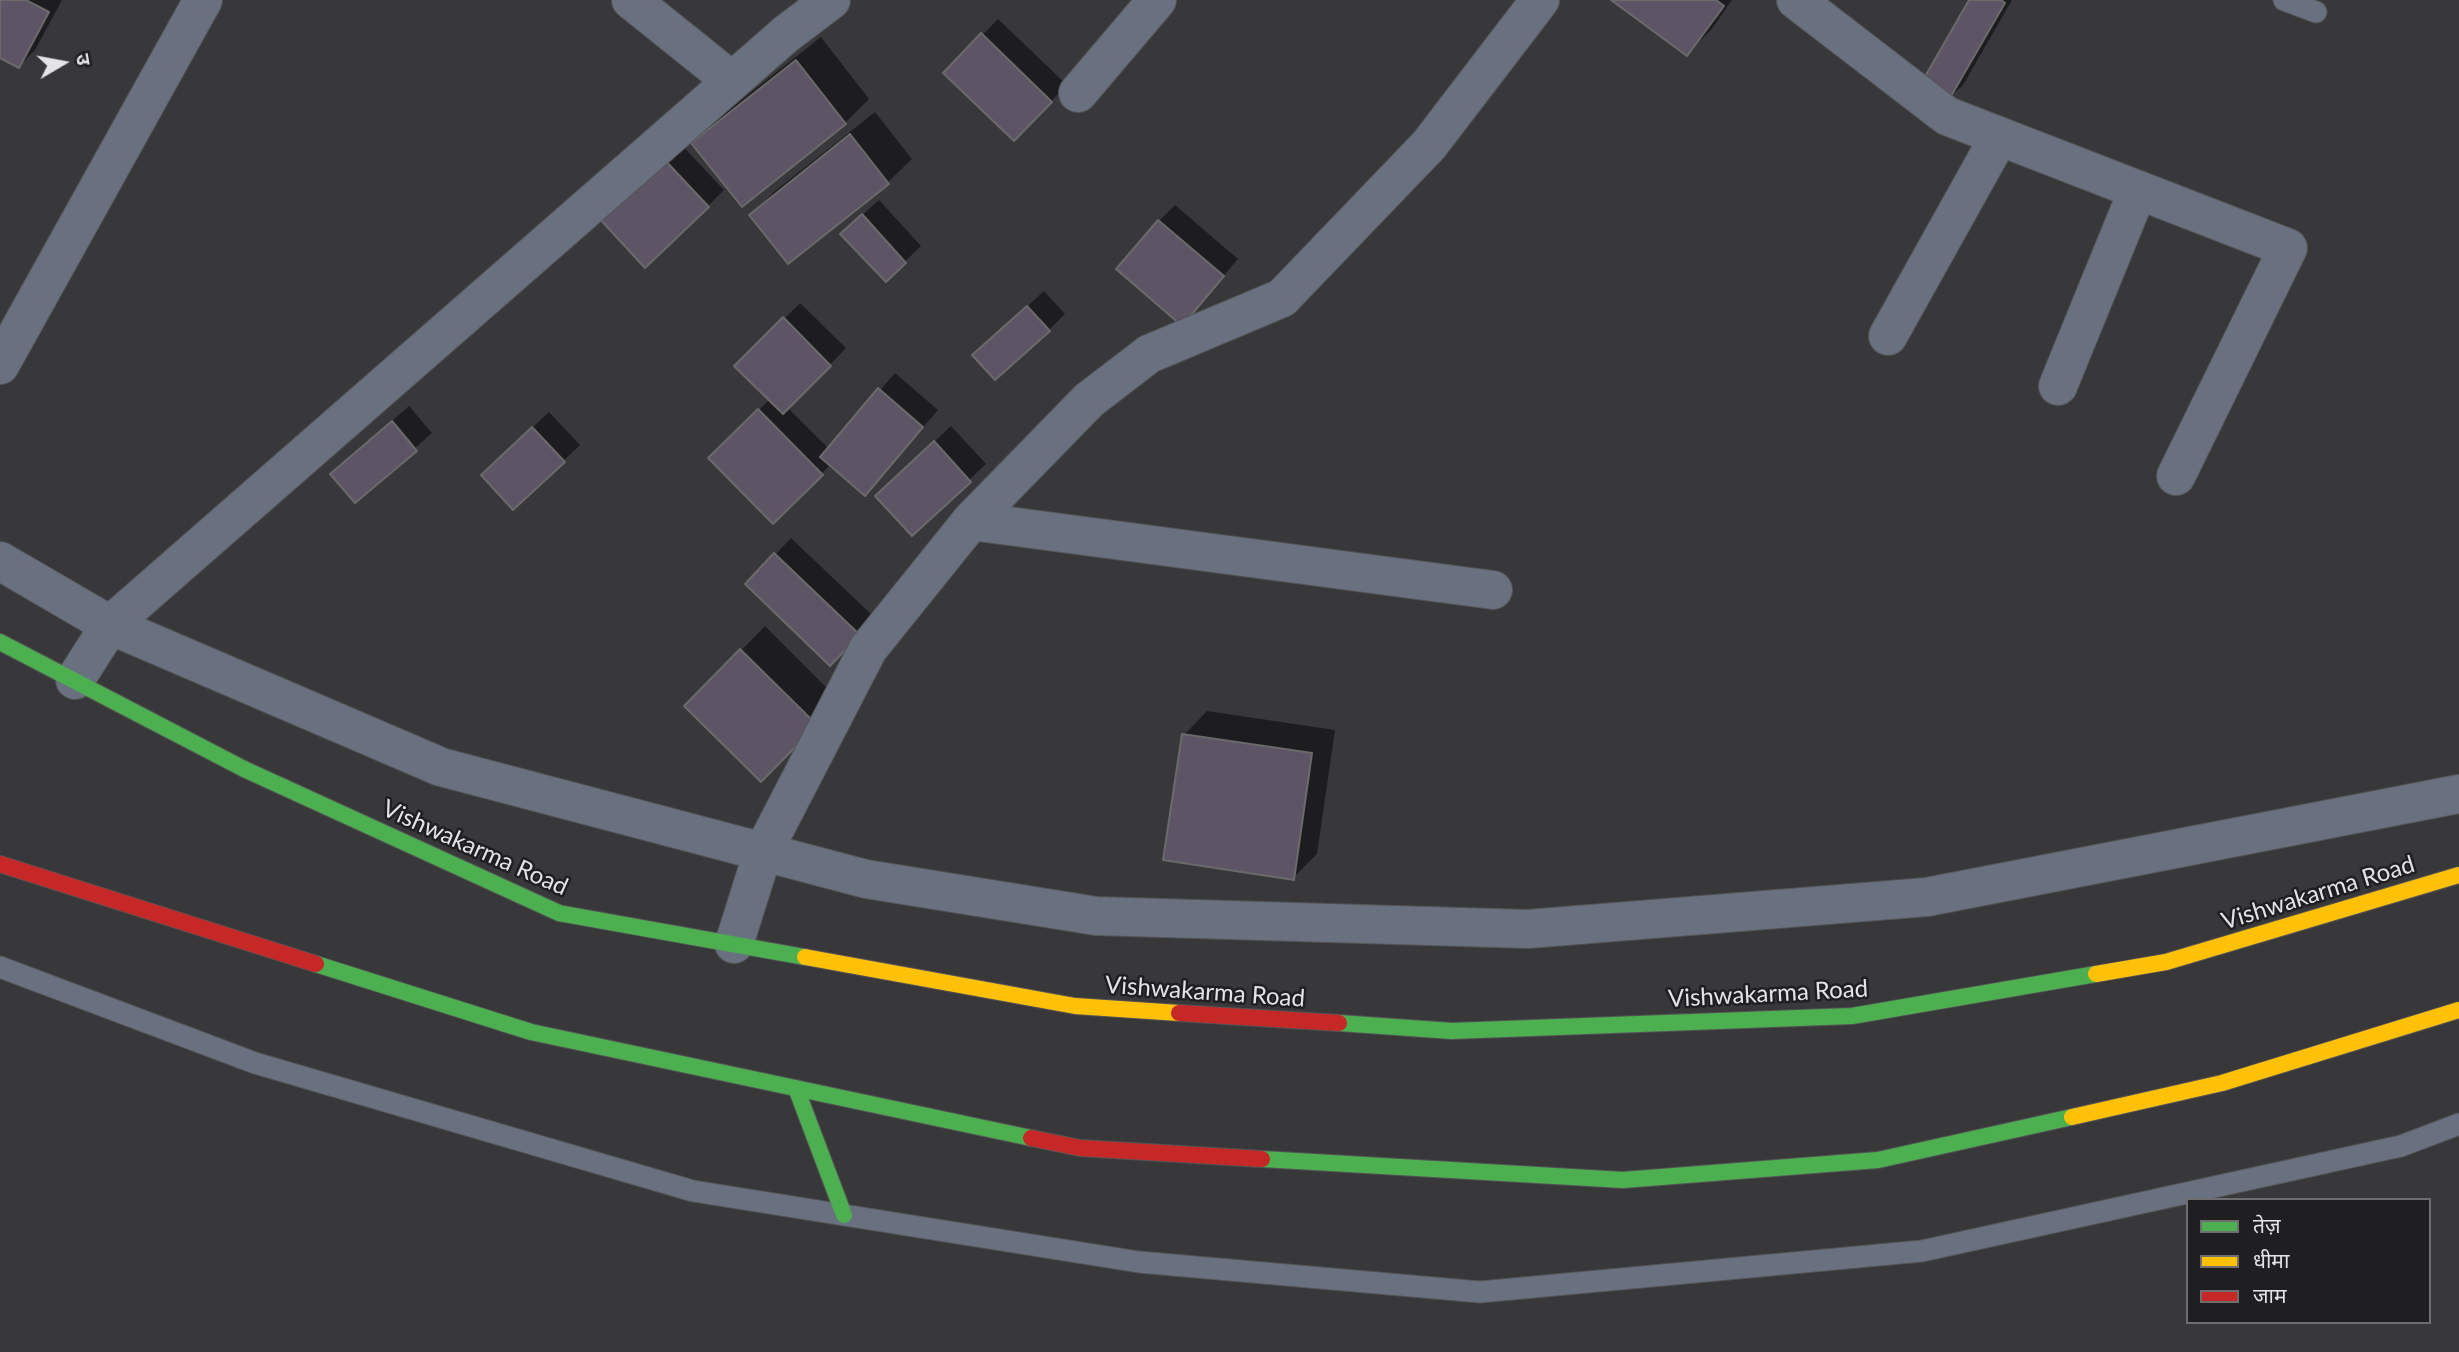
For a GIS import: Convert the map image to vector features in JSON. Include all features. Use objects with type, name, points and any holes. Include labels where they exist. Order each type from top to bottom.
[{"type":"main road","name":"Vishwakarma Road","points":[[0,642],[244,769],[559,913],[1075,1006],[1452,1031],[1852,1016],[2166,962],[2459,875]]},
{"type":"main road","points":[[0,864],[531,1032],[1080,1148],[1623,1180],[1878,1160],[2222,1083],[2459,1010]]},
{"type":"main road","points":[[796,1088],[844,1215]]},
{"type":"street","points":[[0,365],[203,0]]},
{"type":"street","points":[[631,0],[732,81]]},
{"type":"street","points":[[75,680],[110,625],[786,34],[831,0]]},
{"type":"street","points":[[1078,93],[1157,0]]},
{"type":"street","points":[[734,944],[763,852],[869,649],[971,521],[1089,400],[1149,354],[1282,298],[1429,145],[1540,0]]},
{"type":"street","points":[[1796,0],[1947,116],[2288,248],[2176,476]]},
{"type":"street","points":[[1888,336],[1999,136]]},
{"type":"street","points":[[2057,386],[2138,190]]},
{"type":"street","points":[[971,521],[1493,590]]},
{"type":"street","points":[[0,561],[110,625],[441,767],[866,879],[1096,916],[1528,929],[1927,897],[2459,793]]},
{"type":"lane","points":[[2284,0],[2316,12]]},
{"type":"lane","points":[[0,967],[255,1063],[693,1191],[1139,1262],[1480,1292],[1922,1251],[2401,1146],[2459,1124]]},
{"type":"building","points":[[0,0],[26,0],[49,12],[19,68],[0,58]]},
{"type":"building","points":[[1611,0],[1716,0],[1724,6],[1687,56]]},
{"type":"building","points":[[1969,0],[2001,0],[2005,3],[1947,103],[1919,87]]},
{"type":"building","points":[[981,33],[1052,102],[1014,141],[943,73]]},
{"type":"building","points":[[796,60],[846,124],[742,207],[691,143]]},
{"type":"building","points":[[850,134],[889,184],[788,264],[749,215]]},
{"type":"building","points":[[661,156],[709,207],[645,268],[597,216]]},
{"type":"building","points":[[862,214],[906,263],[886,282],[840,234]]},
{"type":"building","points":[[1158,220],[1224,276],[1182,326],[1116,269]]},
{"type":"building","points":[[1027,306],[1050,331],[995,380],[972,355]]},
{"type":"building","points":[[783,317],[831,366],[783,414],[734,366]]},
{"type":"building","points":[[878,388],[923,427],[865,496],[820,457]]},
{"type":"building","points":[[758,409],[823,475],[773,524],[708,458]]},
{"type":"building","points":[[392,421],[417,451],[355,503],[330,474]]},
{"type":"building","points":[[532,427],[565,462],[513,510],[481,475]]},
{"type":"building","points":[[934,441],[971,482],[912,536],[875,496]]},
{"type":"building","points":[[774,553],[860,635],[830,666],[745,584]]},
{"type":"building","points":[[740,649],[817,725],[761,782],[684,706]]},
{"type":"building","points":[[1182,734],[1312,753],[1294,880],[1163,860]]},
{"type":"traffic: fast","points":[[0,642],[244,769],[559,913],[805,957]]},
{"type":"traffic: fast","points":[[316,964],[531,1032],[1031,1138]]},
{"type":"traffic: fast","points":[[1339,1023],[1452,1031],[1852,1016],[2096,974]]},
{"type":"traffic: fast","points":[[796,1088],[844,1215]]},
{"type":"traffic: fast","points":[[1262,1159],[1623,1180],[1878,1160],[2072,1117]]},
{"type":"traffic: slow","points":[[2096,974],[2166,962],[2459,875]]},
{"type":"traffic: slow","points":[[805,957],[1075,1006],[1179,1013]]},
{"type":"traffic: slow","points":[[2072,1117],[2222,1083],[2459,1010]]},
{"type":"traffic: jam","points":[[0,864],[316,964]]},
{"type":"traffic: jam","points":[[1179,1013],[1339,1023]]},
{"type":"traffic: jam","points":[[1031,1138],[1080,1148],[1262,1159]]}]
